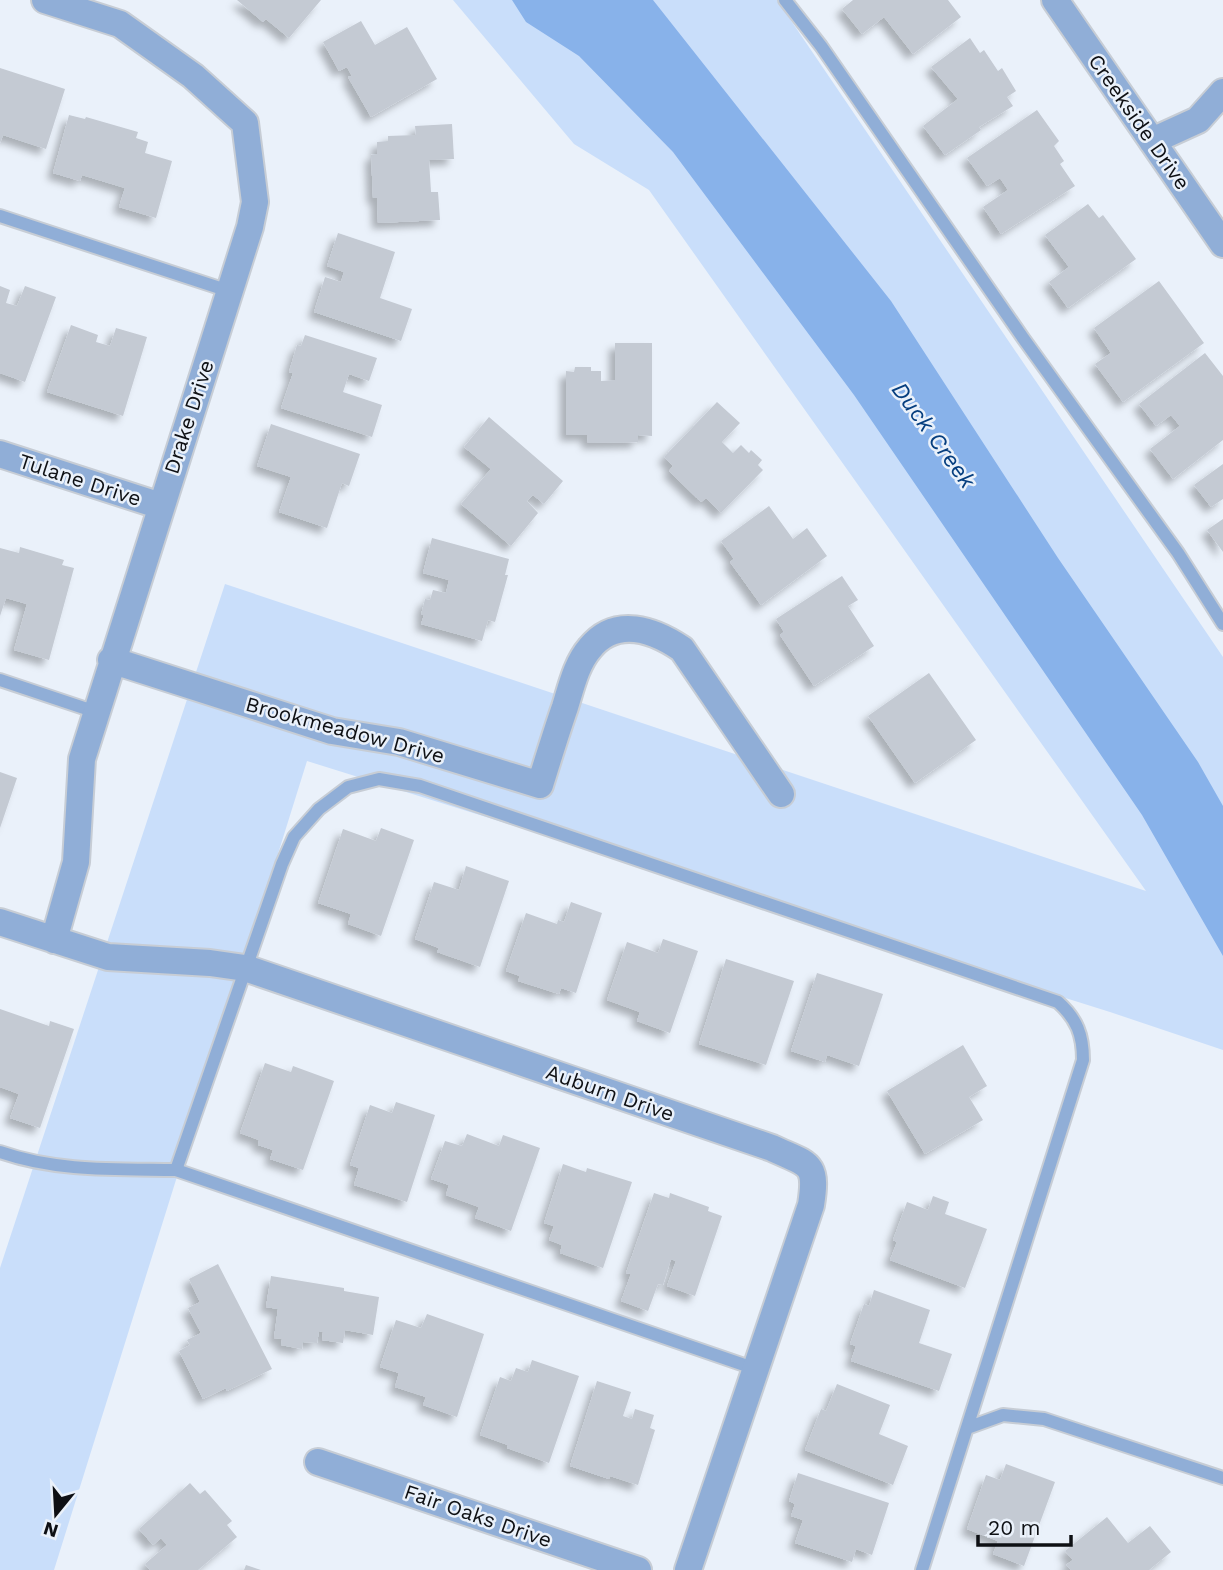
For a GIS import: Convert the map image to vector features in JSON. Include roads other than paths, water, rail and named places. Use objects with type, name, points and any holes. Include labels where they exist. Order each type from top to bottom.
[{"type":"street","name":"Drake Drive","points":[[45,0],[120,24],[193,76],[245,123],[255,202],[250,227],[111,660],[82,759],[76,862],[54,940]]},
{"type":"street","name":"Creekside Drive","points":[[1055,0],[1223,244]]},
{"type":"street","points":[[1152,141],[1198,120],[1223,92]]},
{"type":"street","name":"Tulane Drive","points":[[0,454],[161,506]]},
{"type":"street","name":"Brookmeadow Drive","points":[[111,660],[332,731],[399,742],[540,785],[576,674],[590,647],[614,630],[643,629],[663,636],[682,649],[781,794]]},
{"type":"street","name":"Auburn Drive","points":[[0,922],[108,957],[210,963],[245,968],[772,1148],[807,1164],[815,1180],[811,1205],[688,1570]]},
{"type":"street","name":"Fair Oaks Drive","points":[[318,1462],[638,1570]]},
{"type":"lane","points":[[785,0],[821,46],[1023,338],[1178,553],[1223,624]]},
{"type":"lane","points":[[0,216],[229,291]]},
{"type":"lane","points":[[0,680],[96,712]]},
{"type":"lane","points":[[177,1170],[245,968],[294,837],[319,809],[348,787],[379,779],[419,786],[1058,1002],[1072,1015],[1083,1041],[1083,1060],[922,1570]]},
{"type":"lane","points":[[0,1152],[40,1164],[129,1171],[177,1170],[756,1369]]},
{"type":"lane","points":[[967,1428],[1003,1415],[1044,1419],[1223,1478]]},
{"type":"water","name":"Duck Creek","points":[[512,0],[653,0],[891,301],[1058,558],[1198,762],[1223,806],[1223,956],[1142,815],[854,395],[673,152],[579,56],[526,22]]}]
